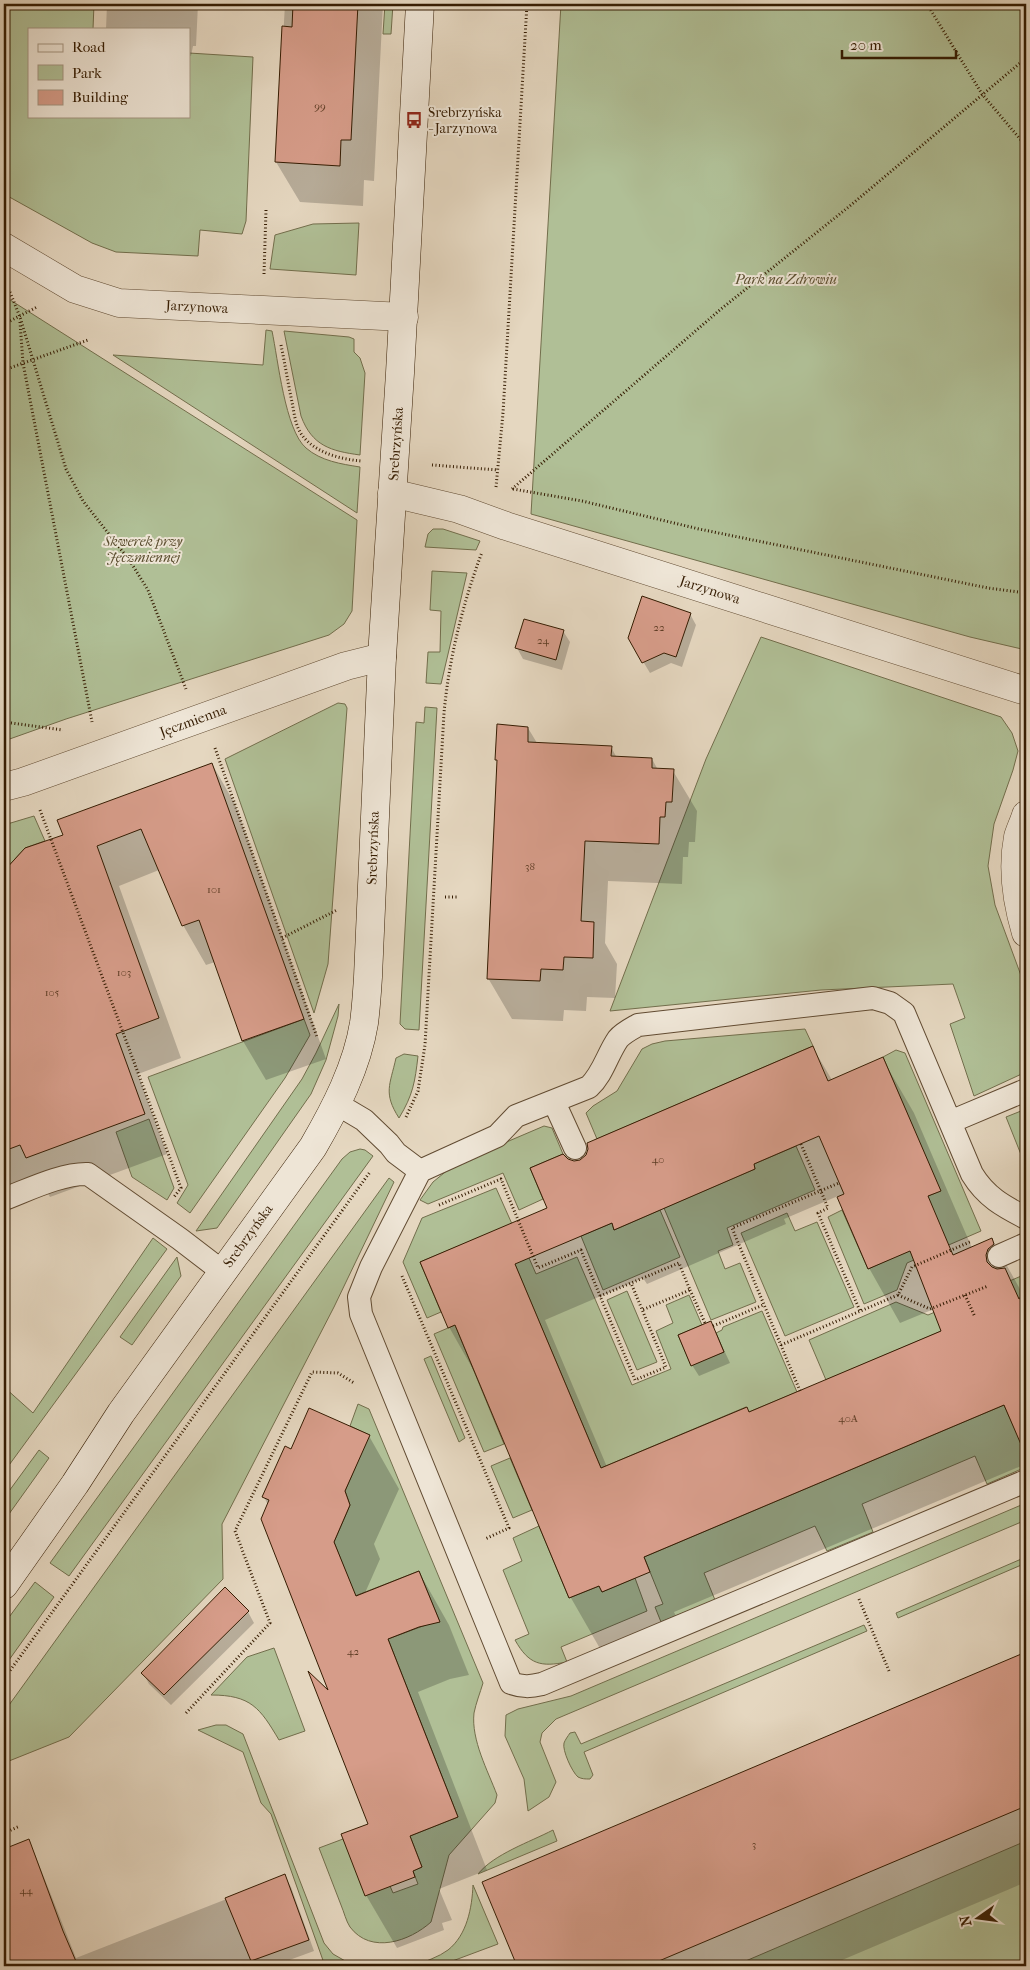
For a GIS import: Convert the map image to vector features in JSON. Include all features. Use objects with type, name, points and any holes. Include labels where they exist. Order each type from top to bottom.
[{"type":"street","name":"Srebrzyńska","points":[[4,1584],[75,1484],[121,1413],[313,1147],[337,1104],[353,1063],[364,1015],[368,978],[382,657],[404,317],[420,4]]},
{"type":"street","name":"Jarzynowa","points":[[4,248],[75,289],[119,303],[404,317]]},
{"type":"street","name":"Jarzynowa","points":[[392,493],[459,509],[506,526],[1026,691]]},
{"type":"street","name":"Jęczmienna","points":[[4,787],[346,666],[382,657]]},
{"type":"street","points":[[1026,815],[1018,836],[1016,867],[1020,914],[1026,933]]},
{"type":"lane","points":[[1024,1217],[993,1199],[980,1188],[972,1174],[904,1013],[890,1003],[873,998],[638,1025],[618,1039],[597,1080],[589,1088],[516,1116],[497,1136],[420,1171],[371,1267],[359,1297],[361,1314],[511,1683],[519,1686],[529,1687],[542,1684],[1026,1481]]},
{"type":"lane","points":[[950,1122],[1026,1090]]},
{"type":"lane","points":[[554,1102],[575,1148]]},
{"type":"lane","points":[[337,1104],[364,1120],[396,1153],[420,1171]]},
{"type":"lane","points":[[4,1199],[65,1177],[88,1174],[223,1272]]},
{"type":"lane","points":[[999,1256],[1026,1244]]},
{"type":"path","points":[[503,413],[527,4]]},
{"type":"path","points":[[927,4],[982,94],[1026,146]]},
{"type":"path","points":[[1026,58],[850,205],[720,309],[512,489],[582,501],[699,529],[988,588],[1026,593]]},
{"type":"path","points":[[264,274],[266,210]]},
{"type":"path","points":[[8,289],[20,317],[66,470],[83,501],[130,561],[148,590],[186,690],[214,746],[317,1037]]},
{"type":"path","points":[[4,324],[37,308]]},
{"type":"path","points":[[274,310],[300,432],[310,443],[323,452],[338,457],[367,462]]},
{"type":"path","points":[[20,317],[23,363],[92,722]]},
{"type":"path","points":[[4,370],[88,340]]},
{"type":"path","points":[[427,465],[498,470]]},
{"type":"path","points":[[4,722],[68,731]]},
{"type":"path","points":[[40,809],[181,1188],[156,1222]]},
{"type":"path","points":[[445,897],[458,897]]},
{"type":"path","points":[[282,938],[344,907]]},
{"type":"path","points":[[801,1144],[828,1208],[818,1213],[860,1312]]},
{"type":"path","points":[[404,1201],[425,1210],[501,1179],[538,1268],[581,1250],[635,1380],[666,1367],[631,1283]]},
{"type":"path","points":[[800,1391],[732,1228],[839,1182]]},
{"type":"path","points":[[781,1344],[898,1295],[912,1267],[1024,1217]]},
{"type":"path","points":[[600,1296],[679,1263],[705,1323]]},
{"type":"path","points":[[400,1272],[509,1528],[458,1551]]},
{"type":"path","points":[[898,1295],[930,1309],[991,1284]]},
{"type":"path","points":[[642,1310],[690,1290]]},
{"type":"path","points":[[965,1295],[975,1317]]},
{"type":"path","points":[[713,1326],[764,1305]]},
{"type":"path","points":[[186,1713],[270,1623],[236,1530],[312,1372],[338,1373],[356,1384],[360,1382]]},
{"type":"path","points":[[859,1599],[889,1671]]},
{"type":"path","points":[[4,1833],[20,1826]]},
{"type":"green space","points":[[4,4],[94,4],[93,28],[28,28],[28,118],[190,118],[190,53],[253,57],[246,221],[242,234],[200,230],[198,256],[116,252],[92,243],[4,194]]},
{"type":"green space","points":[[385,4],[393,4],[391,34],[383,34]]},
{"type":"green space","name":"Park na Zdrowiu","points":[[561,4],[1026,4],[1026,650],[970,637],[531,514]]},
{"type":"green space","points":[[359,223],[356,275],[270,269],[275,235],[313,224]]},
{"type":"green space","name":"Skwerek przy Jęczmiennej","points":[[4,296],[357,520],[352,611],[344,624],[329,635],[66,719],[4,741]]},
{"type":"green space","points":[[266,330],[272,331],[283,393],[299,439],[306,448],[318,456],[360,467],[357,513],[113,355],[263,365]]},
{"type":"green space","points":[[284,331],[354,339],[354,352],[360,358],[365,373],[360,455],[331,449],[317,440],[306,426],[301,416]]},
{"type":"green space","points":[[433,529],[443,529],[480,541],[476,550],[425,547],[428,534]]},
{"type":"green space","points":[[432,571],[467,573],[441,684],[426,683],[428,652],[440,652],[441,611],[430,610]]},
{"type":"green space","points":[[761,637],[1001,717],[1012,733],[1018,751],[994,824],[988,866],[995,905],[1026,989],[1026,1072],[974,1096],[950,1024],[965,1018],[953,984],[821,990],[610,1011],[706,759]]},
{"type":"green space","points":[[338,703],[345,704],[347,708],[328,964],[314,1013],[225,759]]},
{"type":"green space","points":[[425,707],[437,708],[419,1030],[405,1029],[400,1024],[416,722],[424,723]]},
{"type":"green space","points":[[34,816],[45,841],[25,848],[4,871],[4,825]]},
{"type":"green space","points":[[339,1004],[338,1016],[326,1060],[311,1094],[217,1228],[196,1231],[302,1079]]},
{"type":"green space","points":[[304,1019],[310,1035],[285,1078],[190,1213],[177,1203],[188,1185],[148,1077]]},
{"type":"green space","points":[[805,1029],[813,1046],[597,1139],[586,1113],[593,1106],[617,1091],[642,1049],[665,1041]]},
{"type":"green space","points":[[896,1050],[905,1053],[981,1231],[907,1263],[897,1290],[864,1304],[828,1217],[842,1210],[868,1269],[908,1251],[928,1196],[940,1191],[883,1057]]},
{"type":"green space","points":[[404,1054],[418,1056],[413,1088],[399,1118],[391,1102],[389,1089],[396,1058]]},
{"type":"green space","points":[[1026,1109],[1026,1167],[1006,1117]]},
{"type":"green space","points":[[149,1119],[174,1188],[167,1200],[132,1177],[116,1132]]},
{"type":"green space","points":[[544,1126],[552,1128],[563,1154],[530,1168],[543,1199],[519,1210],[503,1173],[428,1204],[420,1200],[433,1182],[455,1164]]},
{"type":"green space","points":[[796,1146],[815,1190],[727,1228],[733,1245],[718,1251],[725,1269],[740,1263],[756,1302],[711,1320],[664,1208],[755,1169],[754,1164]]},
{"type":"green space","points":[[360,1149],[373,1156],[69,1576],[50,1563],[342,1159],[350,1152]]},
{"type":"green space","points":[[389,1178],[394,1182],[334,1307],[222,1524],[223,1579],[69,1737],[4,1763],[4,1712]]},
{"type":"green space","points":[[496,1188],[512,1224],[420,1262],[441,1312],[427,1318],[403,1262],[422,1218]]},
{"type":"green space","points":[[660,1210],[680,1257],[603,1290],[581,1236],[612,1223],[614,1230]]},
{"type":"green space","points":[[787,1213],[795,1231],[817,1222],[854,1307],[785,1336],[741,1233]]},
{"type":"green space","points":[[153,1238],[167,1249],[4,1472],[4,1387],[33,1413]]},
{"type":"green space","points":[[522,1242],[536,1274],[577,1257],[632,1385],[671,1369],[656,1331],[673,1323],[666,1305],[689,1295],[702,1325],[678,1335],[691,1365],[724,1352],[716,1333],[722,1330],[723,1327],[762,1311],[797,1392],[749,1412],[746,1407],[601,1468],[508,1248]]},
{"type":"green space","points":[[177,1257],[181,1276],[132,1345],[120,1337]]},
{"type":"green space","points":[[1026,1274],[1026,1295],[986,1312],[979,1294]]},
{"type":"green space","points":[[627,1291],[657,1362],[637,1370],[607,1300]]},
{"type":"green space","points":[[961,1301],[970,1319],[826,1380],[809,1340],[896,1302],[928,1315]]},
{"type":"green space","points":[[455,1325],[504,1444],[484,1452],[434,1334]]},
{"type":"green space","points":[[431,1356],[465,1438],[459,1442],[424,1359]]},
{"type":"green space","points":[[358,1404],[369,1409],[483,1683],[474,1713],[475,1734],[497,1795],[495,1803],[449,1855],[431,1922],[412,1935],[390,1942],[379,1943],[359,1936],[350,1927],[319,1848],[343,1839],[390,1886],[393,1893],[418,1884],[413,1871],[422,1867],[410,1836],[458,1817],[388,1639],[439,1620],[419,1571],[355,1596],[334,1542],[350,1505],[345,1491],[369,1435],[350,1426]]},
{"type":"green space","points":[[1004,1405],[1017,1434],[1026,1430],[1026,1467],[987,1484],[975,1456],[862,1504],[873,1532],[827,1551],[815,1526],[704,1573],[715,1600],[661,1622],[655,1607],[663,1604],[644,1557]]},
{"type":"green space","points":[[39,1450],[49,1458],[4,1521],[4,1498]]},
{"type":"green space","points":[[510,1458],[532,1510],[513,1518],[491,1466]]},
{"type":"green space","points":[[1026,1503],[1026,1520],[556,1719],[542,1733],[540,1742],[556,1782],[549,1797],[528,1811],[524,1779],[505,1736],[506,1715],[518,1709],[571,1696]]},
{"type":"green space","points":[[539,1526],[569,1598],[599,1586],[602,1592],[635,1578],[647,1611],[561,1647],[567,1662],[543,1664],[536,1662],[525,1655],[515,1640],[529,1634],[503,1570],[522,1561],[513,1538]]},
{"type":"green space","points":[[1026,1557],[1026,1563],[898,1618],[896,1613]]},
{"type":"green space","points":[[35,1582],[54,1597],[4,1667],[4,1624]]},
{"type":"green space","points":[[864,1625],[867,1631],[584,1752],[593,1775],[590,1779],[578,1777],[570,1766],[564,1742],[570,1733],[575,1732],[581,1744]]},
{"type":"green space","points":[[274,1648],[305,1731],[279,1740],[266,1719],[253,1706],[236,1698],[211,1695],[247,1657]]},
{"type":"green space","points":[[216,1725],[226,1725],[243,1734],[324,1943],[333,1954],[354,1966],[325,1966],[271,1814],[261,1803],[243,1752],[198,1730]]},
{"type":"green space","points":[[553,1830],[557,1841],[478,1874],[493,1860],[503,1854]]},
{"type":"green space","points":[[1026,1841],[1026,1966],[734,1966]]},
{"type":"green space","points":[[473,1885],[498,1944],[439,1966],[415,1966],[448,1950],[460,1937],[470,1912]]},
{"type":"building","points":[[293,4],[358,4],[351,140],[341,140],[340,166],[275,162],[282,26],[292,27]]},
{"type":"building","points":[[642,596],[691,613],[676,657],[664,653],[642,663],[628,638]]},
{"type":"building","points":[[524,619],[564,630],[556,660],[515,648]]},
{"type":"building","points":[[497,724],[528,727],[528,742],[612,746],[611,756],[652,758],[652,768],[674,769],[672,802],[666,802],[665,817],[660,817],[659,844],[585,841],[581,921],[594,922],[593,958],[564,957],[563,970],[541,969],[540,981],[487,979]]},
{"type":"building","points":[[212,763],[304,1019],[242,1041],[199,920],[182,926],[141,829],[97,846],[159,1018],[116,1034],[145,1114],[26,1158],[20,1145],[4,1151],[4,871],[25,848],[63,835],[57,820]]},
{"type":"building","points":[[813,1046],[828,1081],[883,1057],[941,1191],[928,1196],[953,1255],[992,1238],[994,1244],[988,1249],[986,1255],[987,1262],[997,1269],[1005,1268],[1019,1299],[1026,1295],[1026,1456],[1004,1405],[644,1557],[650,1572],[602,1592],[599,1586],[569,1598],[455,1325],[448,1328],[420,1262],[547,1208],[530,1168],[563,1154],[568,1159],[580,1160],[586,1155],[587,1143]],"holes":[[[819,1136],[844,1194],[837,1197],[868,1269],[910,1251],[941,1331],[749,1412],[747,1407],[601,1468],[515,1264],[612,1223],[614,1230],[755,1169],[754,1164]]]},
{"type":"building","points":[[711,1321],[724,1352],[691,1366],[678,1335]]},
{"type":"building","points":[[309,1408],[370,1435],[345,1491],[350,1505],[334,1542],[356,1596],[419,1571],[440,1622],[419,1627],[388,1639],[458,1817],[410,1836],[422,1867],[413,1871],[415,1877],[365,1896],[341,1834],[368,1824],[308,1671],[328,1690],[261,1519],[269,1500],[262,1497],[285,1446],[291,1449]]},
{"type":"building","points":[[225,1587],[249,1611],[164,1695],[141,1673]]},
{"type":"building","points":[[1026,1652],[1026,1806],[647,1966],[517,1966],[482,1882]]},
{"type":"building","points":[[29,1839],[78,1966],[4,1966],[4,1849]]},
{"type":"building","points":[[285,1874],[309,1940],[251,1961],[225,1898]]},
{"type":"place","name":"Srebrzyńska - Jarzynowa","points":[[414,120]]}]
